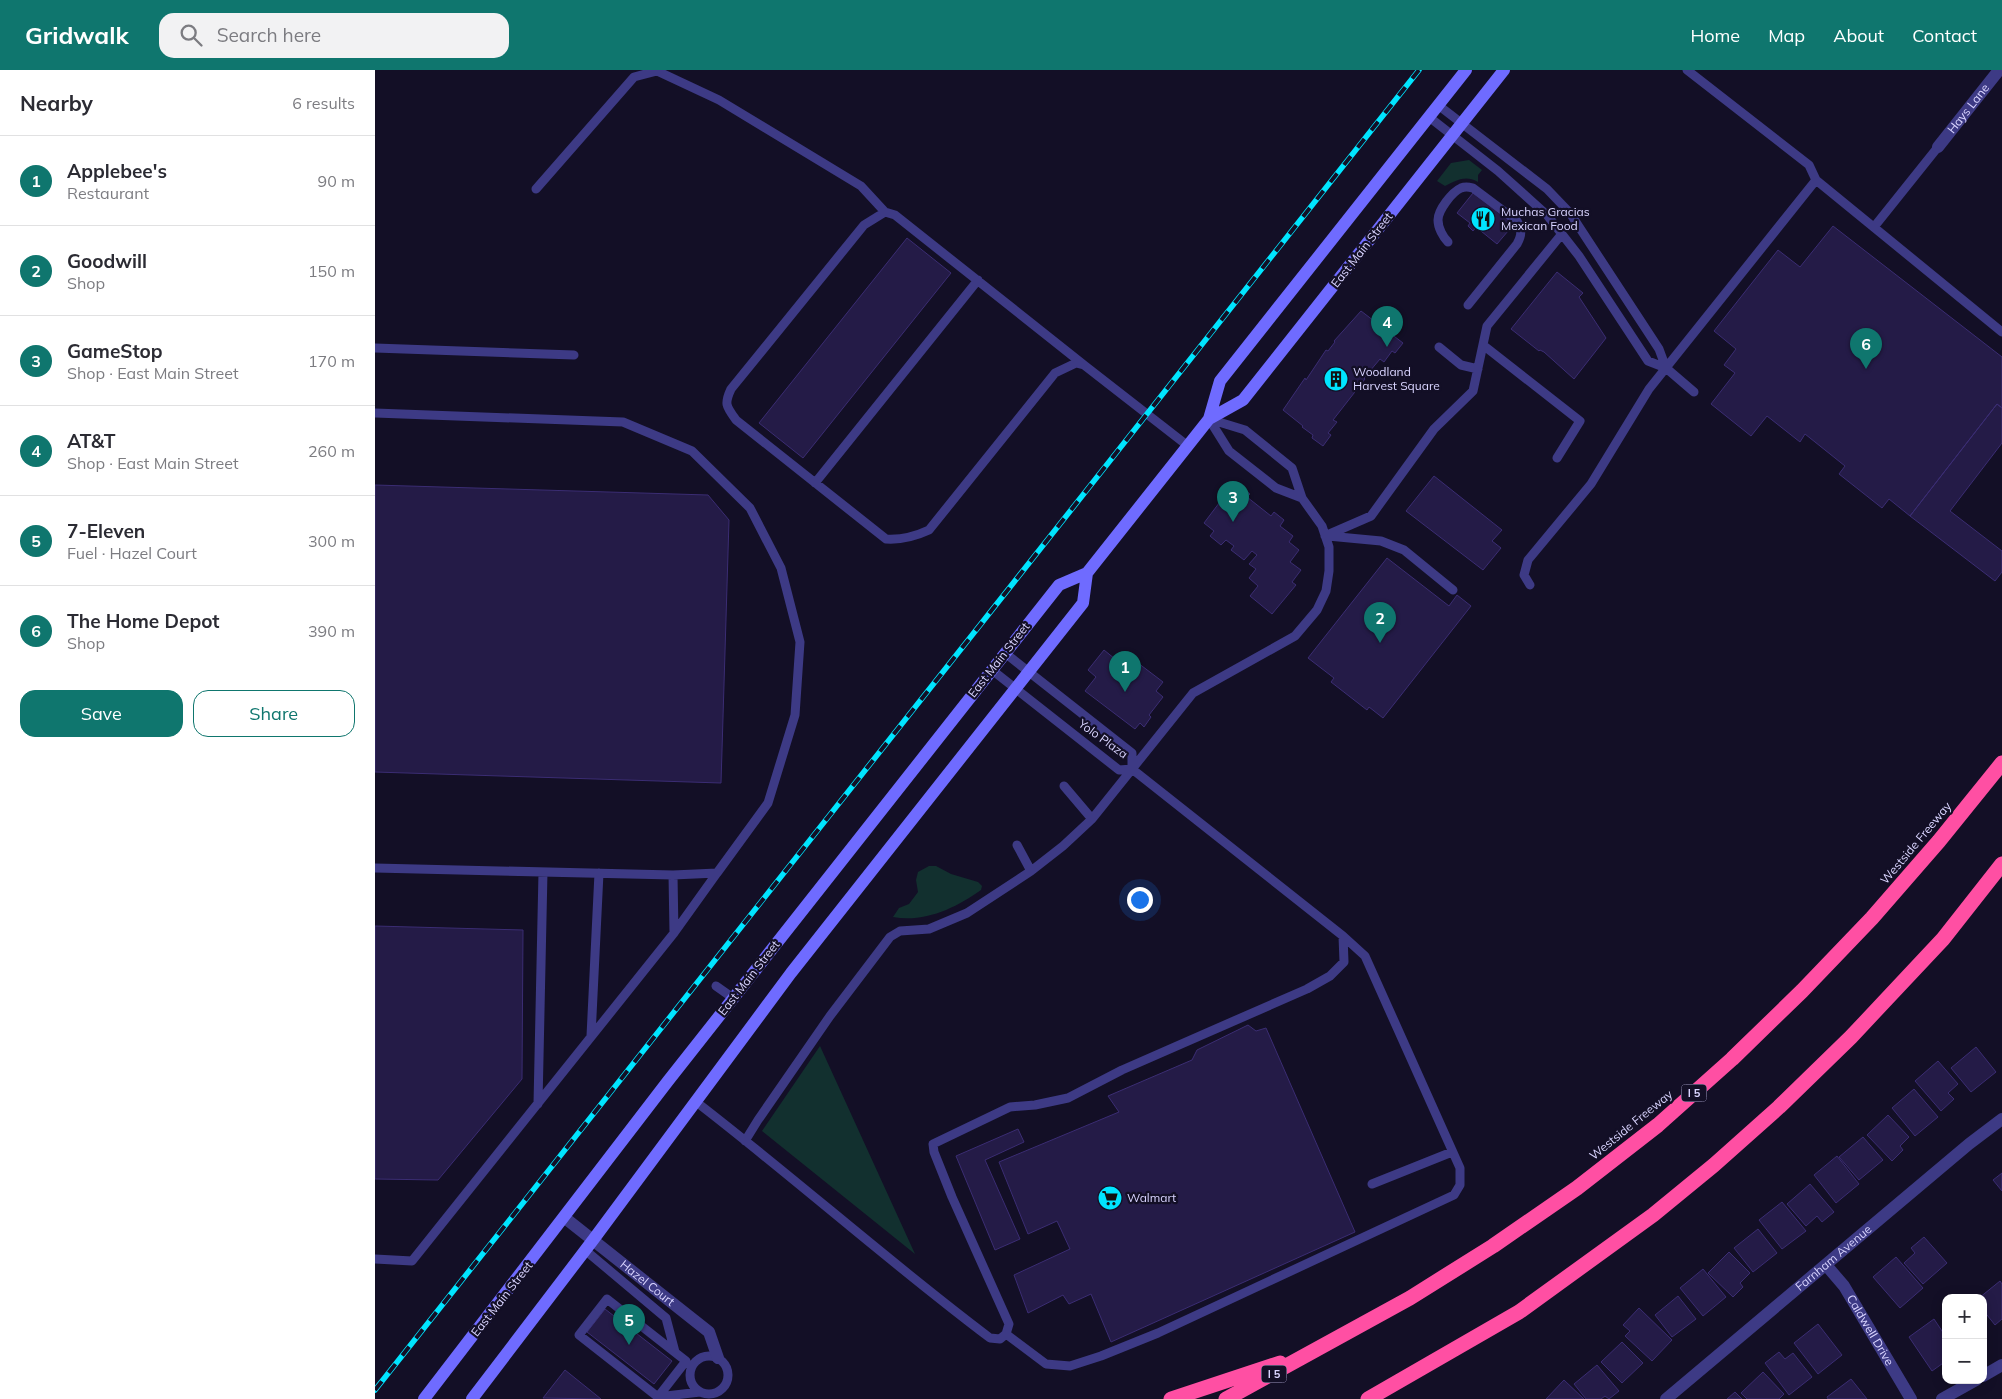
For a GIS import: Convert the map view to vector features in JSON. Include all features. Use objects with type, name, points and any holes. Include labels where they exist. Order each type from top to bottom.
[{"type":"highway","name":"Westside Freeway","points":[[1227,1399],[1410,1298],[1493,1246],[1577,1188],[1658,1126],[1732,1059],[1873,918],[2002,763]]},
{"type":"highway","points":[[1386,1399],[1519,1312],[1653,1215],[1714,1165],[1779,1107],[1851,1037],[1943,939],[2002,864]]},
{"type":"highway","points":[[1368,1399],[1519,1312]]},
{"type":"highway","points":[[1171,1399],[1322,1348]]},
{"type":"main road","name":"East Main Street","points":[[424,1399],[733,998],[1059,584],[1087,573],[1188,446],[1209,419],[1220,381],[1466,70]]},
{"type":"main road","name":"East Main Street","points":[[1209,419],[1243,400],[1504,70]]},
{"type":"main road","points":[[472,1399],[791,973],[1083,603],[1087,573]]},
{"type":"street","name":"Hays Lane","points":[[1938,147],[2000,72]]},
{"type":"street","name":"Farnham Avenue","points":[[1666,1399],[1969,1144],[2002,1119]]},
{"type":"street","name":"Hazel Court","points":[[565,1218],[589,1245],[709,1332],[718,1358]]},
{"type":"street","name":"Caldwell Drive","points":[[1826,1265],[1844,1286],[1911,1399]]},
{"type":"street","points":[[1987,1374],[2002,1365]]},
{"type":"street","points":[[1942,1399],[1969,1384]]},
{"type":"lane","points":[[1687,70],[1809,165],[1816,180],[2002,332]]},
{"type":"lane","points":[[536,189],[634,77],[657,71],[719,100],[861,186],[885,212],[895,215],[1188,446]]},
{"type":"lane","points":[[1438,105],[1547,189],[1569,213],[1659,349],[1666,368]]},
{"type":"lane","points":[[1429,117],[1498,170],[1539,206],[1579,256],[1647,361],[1666,368],[1694,392]]},
{"type":"lane","points":[[1874,228],[1938,147]]},
{"type":"lane","points":[[1529,585],[1524,575],[1528,560],[1591,484],[1640,402],[1816,180]]},
{"type":"lane","points":[[1448,242],[1443,237],[1439,226],[1440,212],[1459,189],[1465,187],[1473,188],[1517,221],[1522,231],[1517,244],[1468,305]]},
{"type":"lane","points":[[885,212],[865,224],[731,389],[726,400],[728,408],[736,420],[886,539],[901,540],[916,537],[929,530],[1055,373],[1076,364],[1084,365]]},
{"type":"lane","points":[[1325,536],[1371,516],[1434,429],[1473,391],[1487,326],[1561,235]]},
{"type":"lane","points":[[815,483],[978,280]]},
{"type":"lane","points":[[1483,345],[1580,421],[1557,458]]},
{"type":"lane","points":[[1439,347],[1461,364],[1478,369]]},
{"type":"lane","points":[[375,348],[574,355]]},
{"type":"lane","points":[[375,413],[623,422],[692,451],[751,508],[781,568],[800,642],[795,715],[768,803],[674,933],[412,1261],[375,1259]]},
{"type":"lane","points":[[1209,419],[1229,451],[1276,488],[1302,498]]},
{"type":"lane","points":[[745,1141],[757,1120],[831,1016],[890,938],[900,931],[929,929],[967,913],[1031,871],[1063,846],[1092,819],[1193,693],[1295,636],[1317,610],[1326,591],[1329,571],[1329,547],[1322,526],[1302,498],[1292,468],[1245,430],[1209,419]]},
{"type":"lane","points":[[1325,536],[1381,541],[1404,550],[1453,590]]},
{"type":"lane","name":"Yolo Plaza","points":[[992,670],[1119,770],[1132,769],[1132,753],[1005,654]]},
{"type":"lane","points":[[1006,1334],[1045,1364],[1070,1366],[1167,1329],[1454,1195],[1460,1185],[1460,1168],[1365,956],[1343,936],[1132,769]]},
{"type":"lane","points":[[1064,786],[1092,819]]},
{"type":"lane","points":[[1017,845],[1031,871]]},
{"type":"lane","points":[[375,868],[673,875],[717,873]]},
{"type":"lane","points":[[537,1104],[543,872]]},
{"type":"lane","points":[[591,1036],[599,873]]},
{"type":"lane","points":[[673,875],[674,933]]},
{"type":"lane","points":[[695,1102],[863,1236],[921,1286],[989,1338],[1000,1339],[1006,1334],[1009,1324],[951,1197],[934,1152],[933,1144],[1010,1107],[1035,1105],[1068,1098],[1122,1070],[1307,990],[1330,976],[1344,962],[1343,936]]},
{"type":"lane","points":[[716,986],[733,998]]},
{"type":"lane","points":[[1372,1184],[1452,1152]]},
{"type":"lane","points":[[589,1245],[666,1318],[675,1352]]},
{"type":"lane","points":[[658,1397],[690,1363],[705,1356],[718,1358],[727,1367],[729,1373],[726,1385],[717,1393],[699,1392],[658,1397],[579,1335],[607,1298],[690,1363]]},
{"type":"lane","points":[[690,1363],[691,1383],[699,1392]]},
{"type":"green space","points":[[1469,160],[1482,170],[1478,175],[1478,182],[1465,179],[1445,186],[1437,181],[1451,163]]},
{"type":"green space","points":[[929,866],[936,866],[951,874],[978,882],[982,886],[981,890],[961,903],[928,916],[916,918],[893,917],[899,908],[909,904],[918,892],[916,880],[918,872]]},
{"type":"green space","points":[[820,1046],[915,1254],[762,1131]]},
{"type":"building","points":[[1473,193],[1514,224],[1497,244],[1476,227],[1473,231],[1468,226],[1470,223],[1457,213]]},
{"type":"building","points":[[1833,226],[2002,357],[2002,408],[1997,404],[1910,516],[1889,499],[1882,508],[1839,474],[1845,466],[1805,434],[1800,442],[1767,416],[1751,436],[1711,404],[1735,373],[1724,365],[1736,349],[1714,331],[1778,250],[1800,267]]},
{"type":"building","points":[[907,238],[951,273],[803,458],[759,423]]},
{"type":"building","points":[[1557,272],[1583,293],[1579,297],[1606,338],[1574,379],[1544,352],[1539,351],[1511,329]]},
{"type":"building","name":"Woodland Harvest Square","points":[[1361,311],[1403,343],[1395,353],[1392,351],[1384,362],[1380,359],[1364,378],[1333,420],[1337,422],[1328,433],[1331,435],[1323,446],[1283,410],[1326,350],[1328,351],[1334,341]]},
{"type":"building","points":[[1997,404],[2002,408],[2002,443],[1950,511],[2002,551],[2002,572],[1995,581],[1910,516]]},
{"type":"building","points":[[1434,476],[1502,530],[1492,541],[1501,548],[1483,570],[1406,511]]},
{"type":"building","points":[[1235,482],[1250,494],[1247,497],[1271,516],[1274,512],[1284,520],[1280,526],[1293,536],[1289,542],[1299,550],[1290,562],[1301,570],[1292,582],[1296,585],[1272,614],[1250,596],[1258,586],[1249,578],[1256,569],[1249,564],[1257,555],[1252,551],[1244,560],[1231,550],[1234,546],[1226,540],[1221,545],[1210,536],[1214,531],[1204,523]]},
{"type":"building","points":[[375,485],[708,495],[729,520],[721,783],[375,772]]},
{"type":"building","points":[[1387,558],[1449,606],[1457,595],[1471,606],[1383,718],[1369,707],[1367,710],[1331,682],[1334,678],[1308,658]]},
{"type":"building","points":[[1104,650],[1131,672],[1138,663],[1163,682],[1156,691],[1163,697],[1149,715],[1151,717],[1144,727],[1140,723],[1135,729],[1085,691],[1096,677],[1088,670]]},
{"type":"building","points":[[375,926],[523,930],[522,1079],[438,1180],[375,1179]]},
{"type":"building","points":[[1248,1025],[1256,1031],[1266,1028],[1355,1232],[1111,1342],[1091,1294],[1069,1304],[1063,1295],[1028,1313],[1014,1275],[1070,1249],[1057,1221],[1028,1234],[999,1162],[1119,1112],[1108,1096],[1192,1060],[1197,1050]]},
{"type":"building","points":[[1976,1047],[1996,1072],[1971,1092],[1951,1068]]},
{"type":"building","points":[[1938,1061],[1958,1084],[1948,1093],[1954,1099],[1941,1111],[1915,1081]]},
{"type":"building","points":[[1914,1089],[1938,1117],[1915,1136],[1892,1108]]},
{"type":"building","points":[[1888,1115],[1909,1137],[1900,1146],[1903,1150],[1892,1161],[1867,1135]]},
{"type":"building","points":[[1018,1129],[1024,1142],[985,1160],[1020,1239],[995,1250],[956,1156]]},
{"type":"building","points":[[1863,1137],[1883,1160],[1859,1180],[1839,1157]]},
{"type":"building","points":[[1837,1156],[1859,1184],[1836,1203],[1814,1175]]},
{"type":"building","points":[[2002,1173],[2002,1191],[1993,1180]]},
{"type":"building","points":[[1810,1184],[1834,1212],[1822,1222],[1817,1216],[1806,1226],[1787,1204]]},
{"type":"building","points":[[1782,1202],[1806,1231],[1782,1249],[1759,1220]]},
{"type":"building","points":[[1758,1229],[1777,1253],[1753,1272],[1734,1248]]},
{"type":"building","points":[[1924,1237],[1947,1263],[1923,1284],[1904,1263],[1915,1253],[1911,1248]]},
{"type":"building","points":[[1729,1252],[1750,1273],[1740,1283],[1743,1287],[1733,1297],[1708,1273]]},
{"type":"building","points":[[1896,1257],[1923,1288],[1900,1308],[1873,1277]]},
{"type":"building","points":[[1703,1269],[1726,1297],[1703,1316],[1680,1288]]},
{"type":"building","points":[[2000,1281],[2002,1284],[2002,1319],[1995,1325],[1987,1315],[1987,1294],[1984,1294]]},
{"type":"building","points":[[1678,1296],[1696,1319],[1672,1337],[1655,1315]]},
{"type":"building","points":[[1639,1308],[1672,1340],[1652,1361],[1625,1336],[1630,1331],[1623,1325]]},
{"type":"building","points":[[605,1309],[672,1361],[654,1384],[587,1332]]},
{"type":"building","points":[[1934,1319],[1942,1331],[1942,1364],[1932,1371],[1909,1337]]},
{"type":"building","points":[[1818,1324],[1842,1355],[1818,1374],[1794,1343]]},
{"type":"building","points":[[1622,1342],[1643,1363],[1622,1383],[1601,1362]]},
{"type":"building","points":[[1779,1352],[1785,1359],[1793,1353],[1812,1377],[1789,1395],[1765,1363]]},
{"type":"building","points":[[1597,1365],[1619,1391],[1609,1399],[1605,1396],[1601,1399],[1586,1399],[1574,1384]]},
{"type":"building","points":[[565,1370],[601,1399],[543,1398]]},
{"type":"building","points":[[1763,1372],[1784,1394],[1779,1399],[1747,1399],[1741,1393]]},
{"type":"building","points":[[1851,1379],[1867,1399],[1828,1399],[1827,1397]]},
{"type":"building","points":[[1564,1380],[1584,1399],[1546,1399]]},
{"type":"building","points":[[1735,1392],[1742,1399],[1727,1399]]},
{"type":"railway","points":[[375,1390],[1419,70]]},
{"type":"place","name":"Muchas Gracias Mexican Food","points":[[1483,219]]},
{"type":"place","name":"AT&T","points":[[1387,347]]},
{"type":"place","name":"The Home Depot","points":[[1866,369]]},
{"type":"place","name":"Woodland Harvest Square","points":[[1336,379]]},
{"type":"place","name":"GameStop","points":[[1233,522]]},
{"type":"place","name":"Goodwill","points":[[1380,643]]},
{"type":"place","name":"Applebee's","points":[[1125,692]]},
{"type":"place","name":"Walmart","points":[[1110,1198]]},
{"type":"place","name":"7-Eleven","points":[[629,1345]]}]
